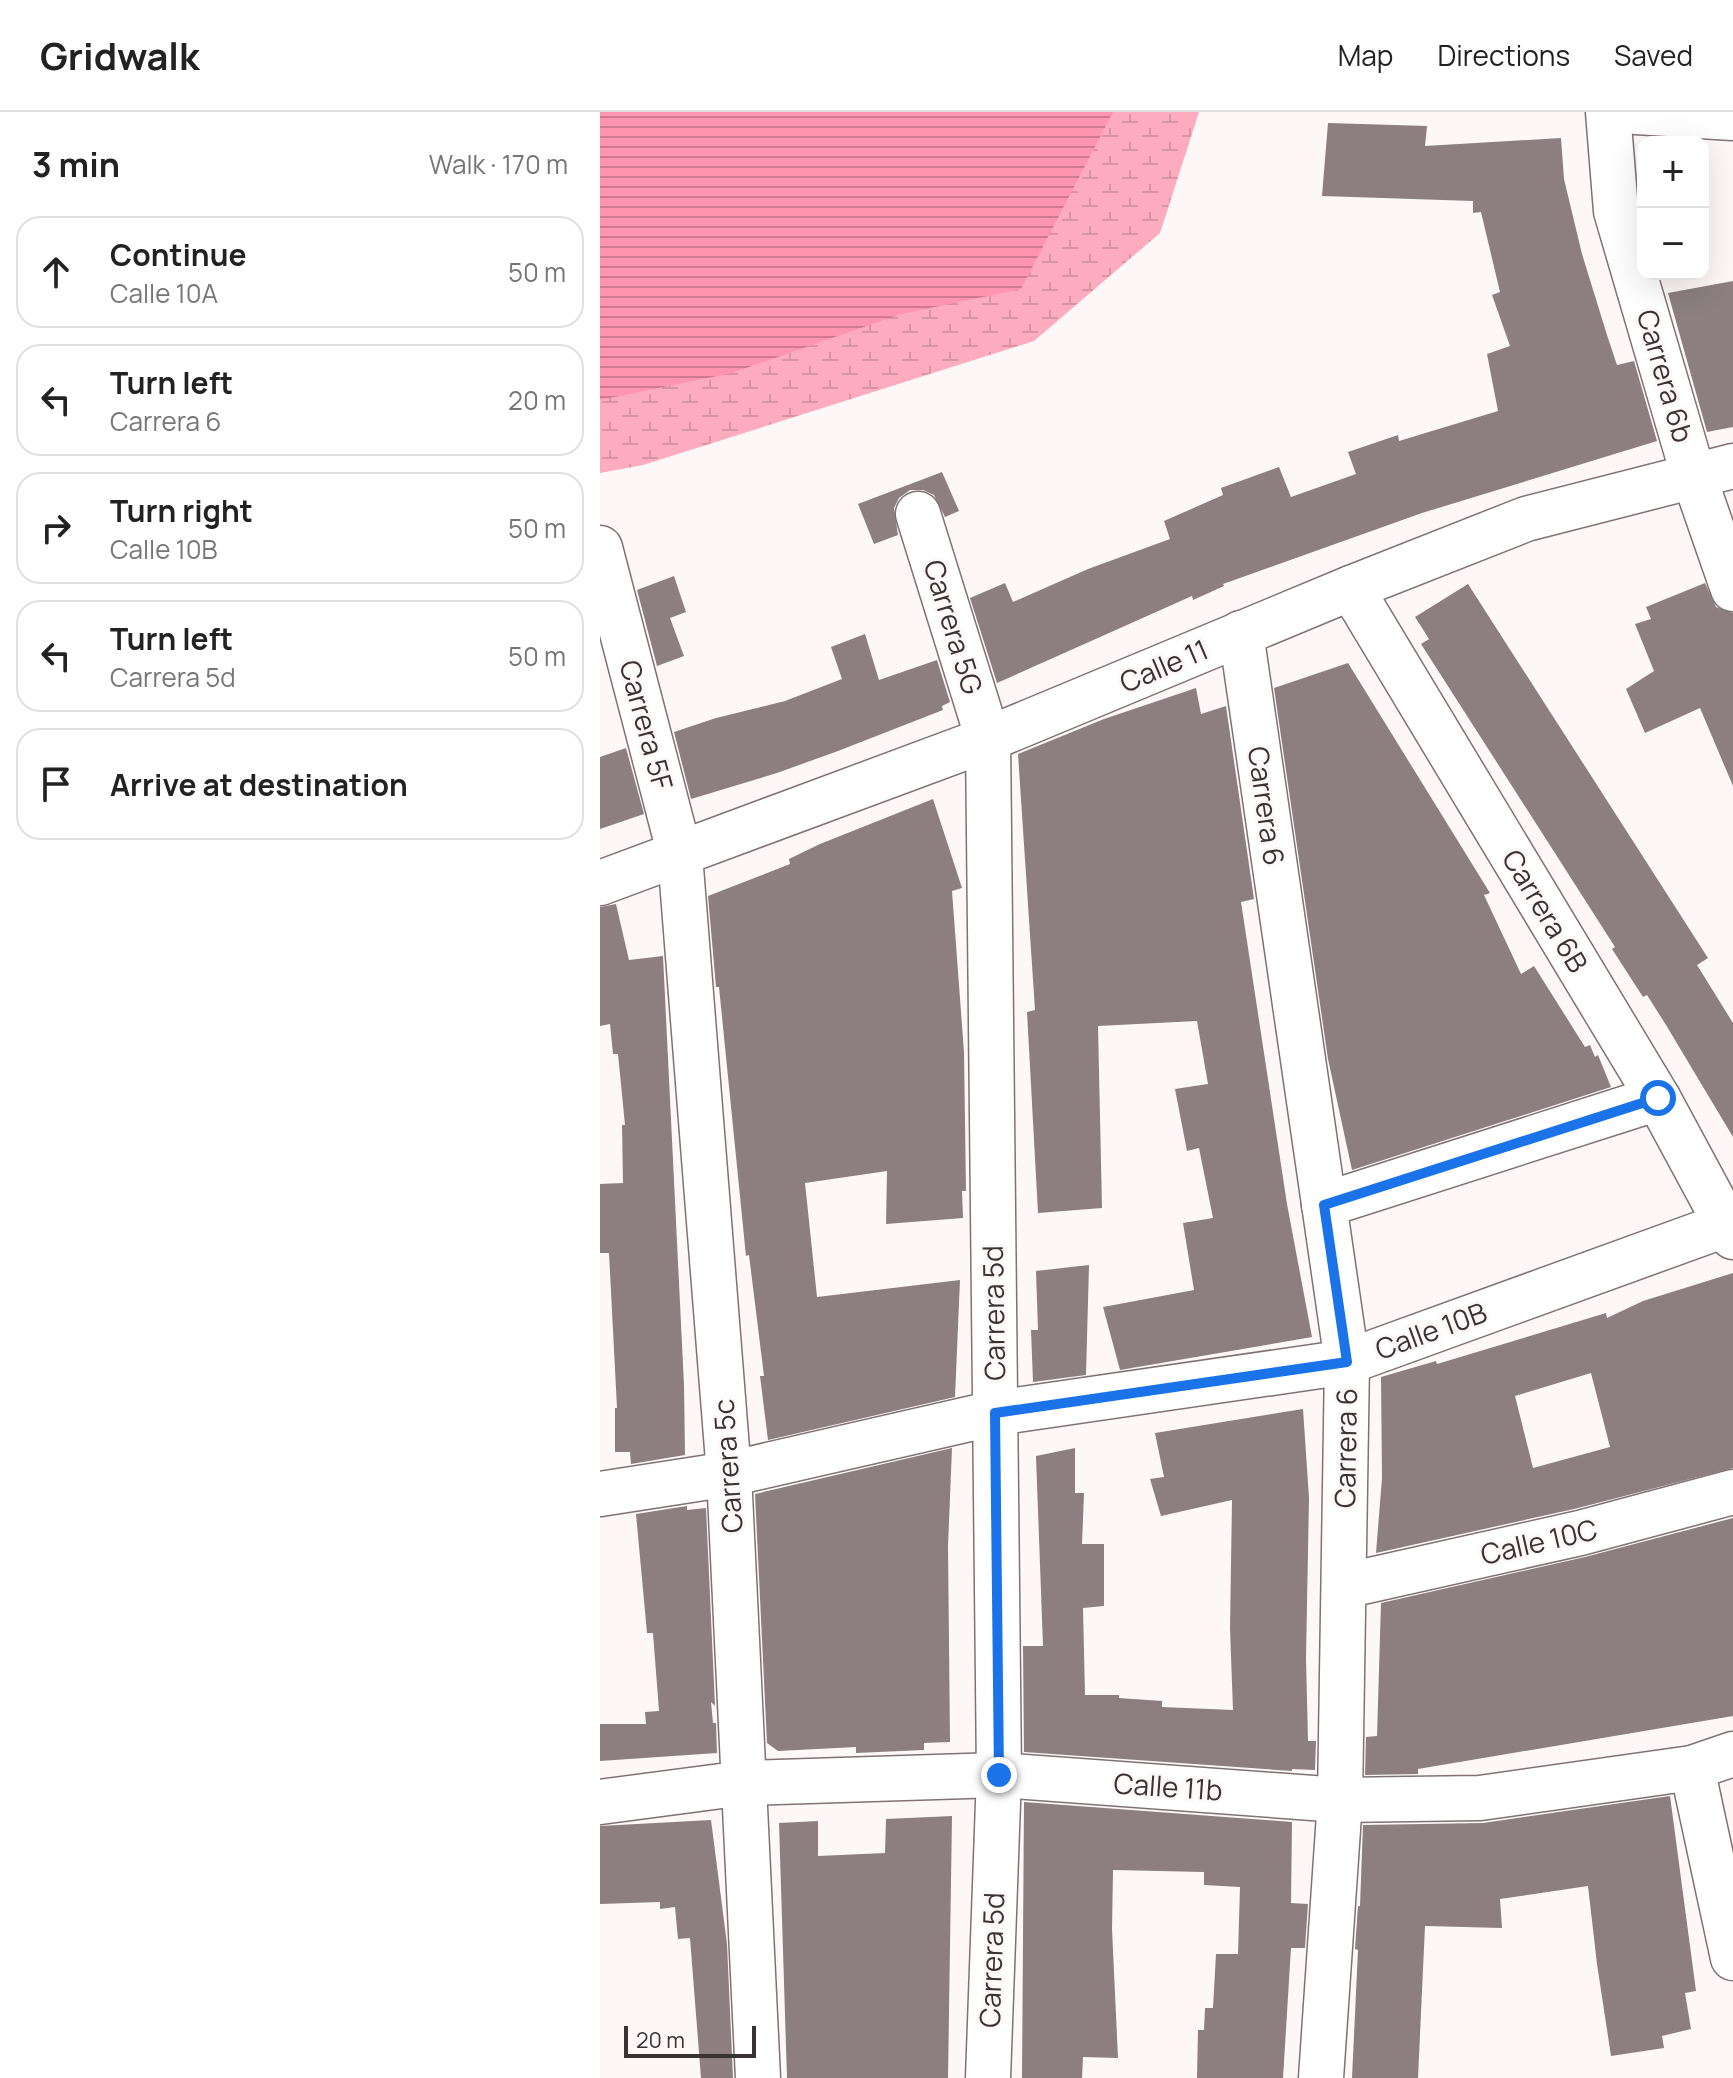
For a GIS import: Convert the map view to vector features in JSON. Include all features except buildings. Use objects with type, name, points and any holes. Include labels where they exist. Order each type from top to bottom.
[{"type":"street","name":"Carrera 6b","points":[[1608,112],[1616,211],[1713,470],[1733,589]]},
{"type":"street","points":[[1636,112],[1733,118]]},
{"type":"street","name":"Calle 11","points":[[600,883],[988,739],[1526,519],[1713,470]]},
{"type":"street","name":"Carrera 5G","points":[[918,514],[988,739]]},
{"type":"street","name":"Carrera 5F","points":[[600,548],[680,855]]},
{"type":"street","name":"Carrera 6B","points":[[1351,588],[1658,1098],[1731,1228]]},
{"type":"street","name":"Carrera 6","points":[[1241,633],[1347,1362],[1340,1800],[1321,2078]]},
{"type":"street","name":"Carrera 5d","points":[[988,739],[999,1775],[988,2078]]},
{"type":"street","name":"Carrera 5c","points":[[680,855],[729,1474],[758,2078]]},
{"type":"street","points":[[1324,1205],[1658,1098]]},
{"type":"street","name":"Calle 10B","points":[[600,1494],[729,1474],[995,1413],[1347,1362],[1731,1228]]},
{"type":"street","name":"Calle 10C","points":[[1344,1586],[1580,1533],[1733,1492]]},
{"type":"street","name":"Calle 11b","points":[[600,1802],[744,1783],[999,1775],[1340,1800],[1480,1798],[1692,1768],[1733,1754]]},
{"type":"street","points":[[1692,1768],[1733,1958]]},
{"type":"green space","points":[[600,112],[1199,112],[1160,233],[1034,341],[643,465],[600,473]]},
{"type":"shaded area","points":[[600,112],[1113,112],[1021,289],[901,314],[732,373],[600,400]]},
{"type":"route","points":[[999,1775],[995,1413],[1347,1362],[1324,1205],[1658,1098]]}]
